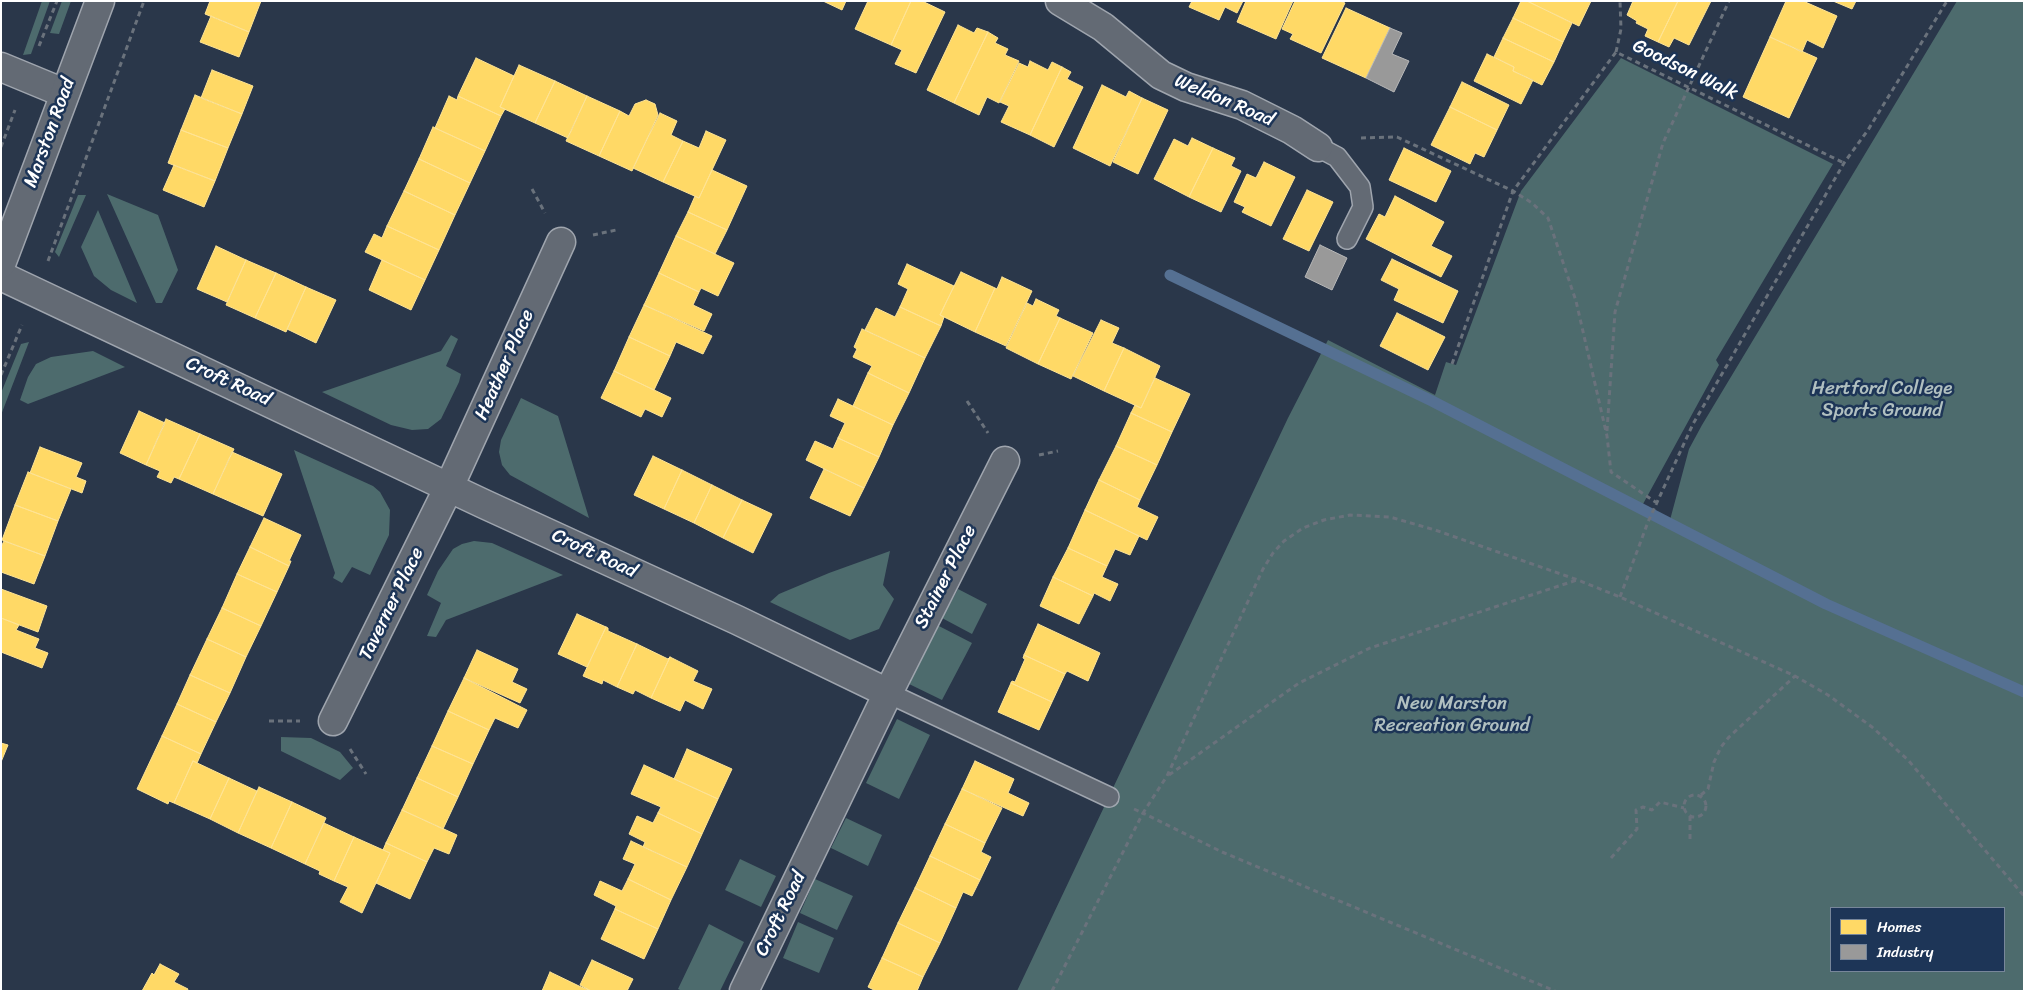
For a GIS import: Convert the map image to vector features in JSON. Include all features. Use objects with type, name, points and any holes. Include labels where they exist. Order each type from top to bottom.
[{"type":"street","name":"Marston Road","points":[[1,264],[100,1]]},
{"type":"street","name":"Weldon Road","points":[[1060,1],[1103,27],[1161,75],[1186,87],[1242,105],[1292,130],[1318,147]]},
{"type":"street","points":[[1,67],[64,93]]},
{"type":"street","name":"Heather Place","points":[[450,487],[561,242]]},
{"type":"street","name":"Croft Road","points":[[1,276],[737,620],[888,693],[744,991]]},
{"type":"street","name":"Stainer Place","points":[[888,693],[1005,461]]},
{"type":"street","name":"Taverner Place","points":[[333,721],[450,487]]},
{"type":"lane","points":[[1318,147],[1337,157],[1360,187],[1362,207],[1347,239]]},
{"type":"lane","points":[[888,693],[1109,796]]},
{"type":"path","points":[[38,49],[57,1]]},
{"type":"path","points":[[1,375],[36,292],[144,1]]},
{"type":"path","points":[[1616,52],[1621,29],[1620,1]]},
{"type":"path","points":[[1607,436],[1615,312],[1663,142],[1729,1]]},
{"type":"path","points":[[1620,597],[1648,522],[1693,424],[1844,163],[1868,130],[1947,1]]},
{"type":"path","name":"Goodson Walk","points":[[1452,364],[1513,191],[1616,52],[1844,163]]},
{"type":"path","points":[[1,147],[16,108]]},
{"type":"path","points":[[1318,147],[1348,138],[1397,137],[1513,191],[1532,202],[1548,218],[1576,301],[1607,436],[1611,472],[1657,503]]},
{"type":"path","points":[[1052,991],[1143,813],[1167,776],[1263,569],[1273,553],[1284,541],[1304,528],[1324,520],[1350,516],[1390,518],[1435,530],[1578,580],[1795,676],[1828,695],[1872,727],[1908,760],[2024,896]]},
{"type":"path","points":[[1167,776],[1299,683],[1370,648],[1578,580]]},
{"type":"path","points":[[1684,808],[1687,798],[1696,794],[1701,795],[1708,789],[1714,762],[1721,747],[1729,737],[1795,676]]},
{"type":"path","points":[[1690,816],[1700,816],[1704,813],[1707,804],[1701,795]]},
{"type":"path","points":[[1109,796],[1222,852],[1554,991]]},
{"type":"path","points":[[1612,858],[1638,829],[1636,810],[1644,806],[1652,810],[1660,802],[1684,808],[1690,816],[1690,840]]},
{"type":"green space","points":[[42,1],[50,1],[31,54],[23,55]]},
{"type":"green space","points":[[62,1],[71,1],[59,34],[50,33]]},
{"type":"green space","name":"New Marston Recreation Ground","points":[[1957,1],[2024,1],[2024,991],[1017,991],[1288,418],[1328,340],[1435,395],[1446,362],[1456,365],[1521,191],[1621,58],[1833,164],[1716,360],[1719,365],[1643,504],[1670,520],[1689,449]]},
{"type":"green space","points":[[107,194],[158,215],[178,270],[162,303],[156,303]]},
{"type":"green space","points":[[78,195],[86,195],[59,257],[55,252]]},
{"type":"green space","points":[[98,210],[137,303],[111,290],[94,276],[81,247]]},
{"type":"green space","points":[[451,335],[458,339],[446,366],[461,374],[441,419],[428,429],[412,430],[391,425],[322,392],[441,351]]},
{"type":"green space","points":[[29,342],[1,415],[1,393],[21,344]]},
{"type":"green space","points":[[93,351],[125,367],[28,404],[20,400],[28,377],[36,364],[51,357]]},
{"type":"green space","points":[[521,398],[558,416],[589,518],[510,475],[502,465],[499,452],[501,440]]},
{"type":"green space","points":[[294,450],[373,486],[380,492],[390,510],[389,535],[370,575],[352,567],[342,583],[333,578],[335,573]]},
{"type":"green space","points":[[474,541],[492,543],[563,575],[446,620],[436,637],[427,636],[441,603],[427,595],[438,571],[453,549]]},
{"type":"green space","points":[[890,551],[883,585],[894,599],[879,629],[850,640],[770,602],[779,594],[829,573]]},
{"type":"green space","points":[[958,589],[987,604],[972,634],[942,618]]},
{"type":"green space","points":[[937,625],[972,643],[942,700],[907,683]]},
{"type":"green space","points":[[897,719],[930,735],[899,799],[866,783]]},
{"type":"green space","points":[[281,737],[311,738],[340,752],[353,768],[340,780],[281,751]]},
{"type":"green space","points":[[846,818],[882,835],[868,866],[831,848]]},
{"type":"green space","points":[[740,859],[776,876],[761,907],[725,890]]},
{"type":"green space","points":[[815,879],[853,896],[837,930],[800,913]]},
{"type":"green space","points":[[798,922],[834,938],[819,973],[783,958]]},
{"type":"green space","points":[[709,924],[744,942],[720,991],[682,991],[678,989]]},
{"type":"building: Homes","points":[[210,1],[261,1],[249,32],[205,14]]},
{"type":"building: Homes","points":[[823,1],[846,1],[842,10]]},
{"type":"building: Homes","points":[[868,1],[911,1],[891,45],[855,29]]},
{"type":"building: Homes","points":[[911,1],[922,1],[945,12],[916,73],[895,64],[902,50],[891,45]]},
{"type":"building: Homes","points":[[1192,1],[1243,1],[1237,13],[1225,7],[1219,20],[1189,7]]},
{"type":"building: Homes","points":[[1246,1],[1293,1],[1276,39],[1237,22]]},
{"type":"building: Homes","points":[[1295,1],[1340,1],[1345,3],[1321,53],[1290,39],[1293,34],[1282,29]]},
{"type":"building: Homes","points":[[1521,1],[1527,1],[1572,23],[1563,42],[1513,18]]},
{"type":"building: Homes","points":[[1527,1],[1591,1],[1579,26]]},
{"type":"building: Homes","points":[[1633,1],[1678,1],[1658,42],[1645,36],[1648,29],[1636,23],[1637,21],[1627,15]]},
{"type":"building: Homes","points":[[1678,1],[1711,1],[1689,45],[1674,38],[1669,47],[1658,42]]},
{"type":"building: Homes","points":[[1786,1],[1803,1],[1837,16],[1823,48],[1807,40],[1802,52],[1770,37]]},
{"type":"building: Homes","points":[[1833,1],[1856,1],[1852,9]]},
{"type":"building: Homes","points":[[1346,8],[1390,28],[1366,78],[1322,58]]},
{"type":"building: Homes","points":[[211,16],[249,32],[239,57],[200,42]]},
{"type":"building: Homes","points":[[1513,18],[1563,42],[1554,62],[1503,38]]},
{"type":"building: Homes","points":[[958,25],[974,33],[977,28],[988,32],[954,103],[927,90]]},
{"type":"building: Homes","points":[[988,32],[998,38],[995,43],[1008,49],[1005,55],[1019,61],[999,103],[987,97],[979,115],[954,103]]},
{"type":"building: Homes","points":[[1770,37],[1817,58],[1789,118],[1743,97]]},
{"type":"building: Homes","points":[[1503,38],[1554,62],[1542,85],[1513,71],[1514,67],[1494,57]]},
{"type":"building: Homes","points":[[1487,54],[1514,67],[1513,71],[1533,80],[1521,104],[1474,81]]},
{"type":"building: Homes","points":[[476,58],[514,76],[500,107],[505,109],[501,116],[458,96]]},
{"type":"building: Homes","points":[[1030,61],[1048,70],[1052,62],[1062,67],[1030,135],[1001,122],[1009,106],[1000,102],[1019,63],[1028,67]]},
{"type":"building: Homes","points":[[519,65],[555,81],[535,123],[500,107]]},
{"type":"building: Homes","points":[[1062,67],[1071,72],[1067,79],[1083,87],[1054,147],[1030,135]]},
{"type":"building: Homes","points":[[212,70],[253,86],[242,114],[201,98]]},
{"type":"building: Homes","points":[[555,81],[587,96],[568,138],[535,123]]},
{"type":"building: Homes","points":[[1462,82],[1509,105],[1497,130],[1450,107]]},
{"type":"building: Homes","points":[[1102,85],[1126,97],[1129,91],[1142,98],[1110,166],[1073,148]]},
{"type":"building: Homes","points":[[195,95],[242,114],[228,148],[181,130]]},
{"type":"building: Homes","points":[[449,96],[457,100],[458,96],[501,116],[485,151],[435,128]]},
{"type":"building: Homes","points":[[587,96],[620,111],[599,156],[566,141]]},
{"type":"building: Homes","points":[[1142,98],[1168,110],[1138,174],[1113,162]]},
{"type":"building: Homes","points":[[646,100],[655,104],[658,115],[632,171],[599,156],[620,111],[629,116],[635,104]]},
{"type":"building: Homes","points":[[1450,107],[1497,130],[1484,157],[1475,153],[1470,164],[1431,145]]},
{"type":"building: Homes","points":[[660,113],[677,121],[671,135],[683,141],[663,182],[633,168]]},
{"type":"building: Homes","points":[[433,127],[485,151],[470,183],[419,159]]},
{"type":"building: Homes","points":[[181,130],[228,148],[215,181],[168,163]]},
{"type":"building: Homes","points":[[706,131],[726,140],[699,198],[663,182],[683,141],[699,148]]},
{"type":"building: Homes","points":[[1192,138],[1213,148],[1189,197],[1154,179],[1174,139],[1188,146]]},
{"type":"building: Homes","points":[[1213,148],[1235,158],[1231,166],[1241,171],[1221,212],[1189,197]]},
{"type":"building: Homes","points":[[1404,148],[1451,171],[1436,202],[1389,180]]},
{"type":"building: Homes","points":[[419,159],[470,183],[455,215],[404,191]]},
{"type":"building: Homes","points":[[1264,162],[1295,177],[1271,226],[1242,212],[1245,207],[1234,202],[1247,174],[1256,178]]},
{"type":"building: Homes","points":[[174,165],[215,181],[204,207],[163,190]]},
{"type":"building: Homes","points":[[712,170],[747,186],[727,230],[688,212],[695,196],[699,198]]},
{"type":"building: Homes","points":[[1307,190],[1333,202],[1309,251],[1283,239]]},
{"type":"building: Homes","points":[[404,191],[455,215],[439,250],[387,226]]},
{"type":"building: Homes","points":[[1395,196],[1444,222],[1431,246],[1452,256],[1441,277],[1366,239],[1379,214],[1385,217]]},
{"type":"building: Homes","points":[[688,212],[727,230],[715,254],[676,236]]},
{"type":"building: Homes","points":[[387,226],[439,250],[425,280],[365,252],[374,234],[382,238]]},
{"type":"building: Homes","points":[[676,236],[734,263],[718,296],[701,288],[699,292],[659,273]]},
{"type":"building: Homes","points":[[216,246],[246,260],[227,302],[197,289]]},
{"type":"building: Homes","points":[[1392,259],[1458,291],[1443,323],[1394,300],[1399,289],[1381,280]]},
{"type":"building: Homes","points":[[246,260],[276,273],[255,318],[226,305]]},
{"type":"building: Homes","points":[[382,260],[425,280],[411,310],[369,290]]},
{"type":"building: Homes","points":[[907,264],[954,286],[940,315],[944,317],[941,326],[900,307],[908,289],[898,284]]},
{"type":"building: Homes","points":[[961,272],[995,288],[975,332],[940,315]]},
{"type":"building: Homes","points":[[276,273],[306,287],[286,332],[255,318]]},
{"type":"building: Homes","points":[[659,273],[699,292],[693,305],[712,314],[704,331],[644,305]]},
{"type":"building: Homes","points":[[1002,277],[1032,291],[1006,346],[975,332]]},
{"type":"building: Homes","points":[[306,287],[336,300],[316,343],[287,329]]},
{"type":"building: Homes","points":[[1036,299],[1059,310],[1056,316],[1060,318],[1038,364],[1006,348],[1027,303],[1033,306]]},
{"type":"building: Homes","points":[[644,305],[712,336],[703,354],[676,342],[670,356],[629,337]]},
{"type":"building: Homes","points":[[900,307],[941,326],[925,358],[865,330],[876,308],[895,317]]},
{"type":"building: Homes","points":[[1397,313],[1445,337],[1428,370],[1380,346]]},
{"type":"building: Homes","points":[[1060,318],[1093,333],[1071,379],[1038,364]]},
{"type":"building: Homes","points":[[1101,320],[1119,328],[1112,343],[1124,348],[1104,391],[1073,376]]},
{"type":"building: Homes","points":[[862,329],[925,358],[909,393],[868,373],[872,366],[853,357],[857,349],[854,347]]},
{"type":"building: Homes","points":[[629,337],[670,356],[654,390],[614,371]]},
{"type":"building: Homes","points":[[1124,348],[1160,366],[1141,408],[1104,391]]},
{"type":"building: Homes","points":[[614,371],[671,398],[662,417],[645,409],[641,417],[601,398]]},
{"type":"building: Homes","points":[[868,373],[909,393],[893,425],[853,406]]},
{"type":"building: Homes","points":[[1155,378],[1190,394],[1172,432],[1131,413],[1135,405],[1141,408]]},
{"type":"building: Homes","points":[[838,399],[893,425],[879,457],[838,438],[845,423],[830,416]]},
{"type":"building: Homes","points":[[139,411],[165,423],[146,465],[120,453]]},
{"type":"building: Homes","points":[[1131,413],[1172,432],[1157,465],[1116,446]]},
{"type":"building: Homes","points":[[166,419],[200,434],[179,479],[174,477],[171,483],[157,477],[160,471],[146,465]]},
{"type":"building: Homes","points":[[200,434],[234,449],[213,494],[179,479]]},
{"type":"building: Homes","points":[[838,438],[879,457],[864,488],[806,460],[815,441],[833,449]]},
{"type":"building: Homes","points":[[1116,446],[1157,465],[1140,500],[1099,480]]},
{"type":"building: Homes","points":[[40,447],[82,463],[76,477],[86,481],[82,493],[30,473]]},
{"type":"building: Homes","points":[[232,452],[282,474],[263,516],[213,494]]},
{"type":"building: Homes","points":[[653,456],[682,470],[664,509],[634,495]]},
{"type":"building: Homes","points":[[824,469],[864,488],[850,516],[810,498]]},
{"type":"building: Homes","points":[[682,470],[712,485],[694,523],[664,509]]},
{"type":"building: Homes","points":[[28,472],[71,489],[58,521],[15,505]]},
{"type":"building: Homes","points":[[1099,480],[1140,500],[1137,507],[1158,517],[1147,540],[1085,510]]},
{"type":"building: Homes","points":[[712,485],[742,500],[723,538],[694,523]]},
{"type":"building: Homes","points":[[742,500],[772,514],[753,553],[723,538]]},
{"type":"building: Homes","points":[[15,505],[58,521],[45,556],[2,540]]},
{"type":"building: Homes","points":[[1085,510],[1139,536],[1130,555],[1115,549],[1107,566],[1068,548]]},
{"type":"building: Homes","points":[[264,518],[301,535],[289,561],[291,561],[289,566],[250,547]]},
{"type":"building: Homes","points":[[4,541],[45,556],[34,584],[1,572],[1,547]]},
{"type":"building: Homes","points":[[250,547],[289,566],[277,592],[237,574]]},
{"type":"building: Homes","points":[[1068,548],[1107,566],[1102,577],[1118,584],[1110,601],[1094,593],[1093,596],[1053,577]]},
{"type":"building: Homes","points":[[237,574],[277,592],[261,626],[222,608]]},
{"type":"building: Homes","points":[[1053,577],[1093,596],[1079,624],[1040,606]]},
{"type":"building: Homes","points":[[1,589],[47,606],[38,632],[1,618]]},
{"type":"building: Homes","points":[[222,608],[261,626],[246,657],[207,639]]},
{"type":"building: Homes","points":[[577,614],[606,627],[587,667],[558,654]]},
{"type":"building: Homes","points":[[1,618],[19,625],[16,630],[39,639],[35,648],[48,653],[42,668],[1,652]]},
{"type":"building: Homes","points":[[1038,624],[1100,653],[1088,681],[1067,671],[1065,674],[1024,655]]},
{"type":"building: Homes","points":[[606,627],[608,631],[637,644],[617,687],[603,680],[602,684],[583,676]]},
{"type":"building: Homes","points":[[207,639],[246,657],[230,693],[190,675]]},
{"type":"building: Homes","points":[[637,644],[668,659],[670,657],[651,698],[635,690],[633,694],[617,687]]},
{"type":"building: Homes","points":[[477,650],[518,669],[512,682],[527,689],[520,703],[464,678]]},
{"type":"building: Homes","points":[[1024,655],[1065,674],[1052,702],[1011,683],[1012,681],[1015,682],[1025,659],[1023,658]]},
{"type":"building: Homes","points":[[670,657],[698,671],[693,681],[712,689],[703,709],[685,700],[680,711],[651,698]]},
{"type":"building: Homes","points":[[190,675],[230,693],[216,722],[177,704]]},
{"type":"building: Homes","points":[[464,678],[527,710],[518,728],[495,718],[489,730],[448,711]]},
{"type":"building: Homes","points":[[1011,683],[1052,702],[1039,730],[998,712]]},
{"type":"building: Homes","points":[[177,704],[216,722],[201,754],[162,736]]},
{"type":"building: Homes","points":[[448,711],[489,730],[473,764],[432,746]]},
{"type":"building: Homes","points":[[162,736],[201,754],[197,763],[193,761],[174,803],[169,801],[168,804],[137,789]]},
{"type":"building: Homes","points":[[1,743],[8,745],[1,762]]},
{"type":"building: Homes","points":[[432,746],[473,764],[458,797],[417,778]]},
{"type":"building: Homes","points":[[687,749],[732,769],[718,799],[674,779]]},
{"type":"building: Homes","points":[[193,761],[229,778],[210,819],[174,803]]},
{"type":"building: Homes","points":[[975,761],[1014,779],[1008,793],[1029,803],[1023,816],[962,789]]},
{"type":"building: Homes","points":[[644,765],[718,799],[702,834],[658,813],[661,807],[631,794]]},
{"type":"building: Homes","points":[[229,778],[257,791],[238,833],[210,819]]},
{"type":"building: Homes","points":[[417,778],[458,797],[443,829],[402,810]]},
{"type":"building: Homes","points":[[259,787],[292,802],[271,848],[238,833]]},
{"type":"building: Homes","points":[[962,789],[1002,808],[985,843],[945,824]]},
{"type":"building: Homes","points":[[292,802],[326,818],[305,864],[271,848]]},
{"type":"building: Homes","points":[[402,810],[457,835],[449,854],[434,848],[427,862],[386,843]]},
{"type":"building: Homes","points":[[658,813],[702,834],[687,867],[643,847],[645,842],[629,834],[637,816],[653,823]]},
{"type":"building: Homes","points":[[324,823],[354,837],[334,881],[319,874],[320,871],[305,864]]},
{"type":"building: Homes","points":[[945,824],[985,843],[981,852],[991,857],[980,880],[930,856]]},
{"type":"building: Homes","points":[[354,837],[390,853],[362,913],[340,902],[348,887],[334,881]]},
{"type":"building: Homes","points":[[631,841],[687,867],[671,900],[628,879],[635,864],[623,859]]},
{"type":"building: Homes","points":[[386,843],[427,862],[410,899],[376,883],[390,853],[383,850]]},
{"type":"building: Homes","points":[[930,856],[980,880],[972,896],[963,892],[956,908],[915,888]]},
{"type":"building: Homes","points":[[628,879],[671,900],[658,929],[615,909],[616,906],[594,895],[600,881],[622,891]]},
{"type":"building: Homes","points":[[915,888],[956,908],[940,943],[898,923]]},
{"type":"building: Homes","points":[[615,909],[658,929],[644,959],[601,939]]},
{"type":"building: Homes","points":[[898,923],[940,943],[923,977],[882,958]]},
{"type":"building: Homes","points":[[882,958],[923,977],[917,991],[876,991],[868,987]]},
{"type":"building: Homes","points":[[592,960],[633,979],[627,991],[591,991],[580,985]]},
{"type":"building: Homes","points":[[160,964],[179,974],[174,982],[188,989],[187,991],[142,991],[152,973],[154,975]]},
{"type":"building: Homes","points":[[550,972],[579,986],[591,991],[542,991]]},
{"type":"building: Industry","points":[[1390,28],[1402,33],[1392,54],[1409,61],[1394,92],[1366,78]]},
{"type":"building: Industry","points":[[1320,245],[1347,258],[1332,290],[1305,277]]},
{"type":"waterway","points":[[1170,275],[1432,401],[1826,604],[2024,692]]},
{"type":"park label","name":"Hertford College Sports Ground","points":[[1882,400]]}]
